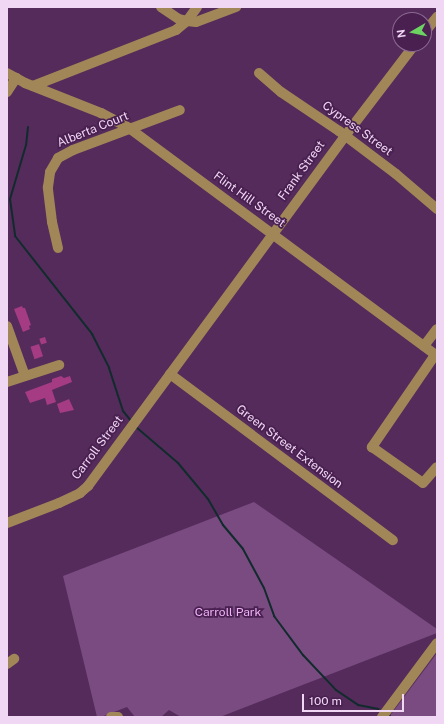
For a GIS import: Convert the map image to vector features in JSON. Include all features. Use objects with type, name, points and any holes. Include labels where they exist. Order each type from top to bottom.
[{"type":"street","points":[[161,7],[179,19],[196,22],[236,7]]},
{"type":"street","points":[[33,86],[176,30],[187,21],[197,7]]},
{"type":"street","name":"Frank Street","points":[[170,374],[272,233],[409,52]]},
{"type":"street","name":"Cypress Street","points":[[259,73],[281,92],[345,136],[408,183],[437,209]]},
{"type":"street","points":[[7,92],[11,76]]},
{"type":"street","name":"Flint Hill Street","points":[[11,76],[101,113],[129,128],[436,356]]},
{"type":"street","name":"Alberta Court","points":[[58,248],[48,199],[48,180],[52,165],[58,158],[62,155],[129,128],[180,110]]},
{"type":"street","points":[[7,326],[24,376]]},
{"type":"street","points":[[424,346],[437,329]]},
{"type":"street","points":[[436,356],[372,447],[424,483],[437,467]]},
{"type":"street","points":[[7,382],[58,365]]},
{"type":"street","name":"Carroll Street","points":[[7,523],[59,503],[80,493],[88,486],[170,374]]},
{"type":"street","name":"Green Street Extension","points":[[170,374],[393,540]]},
{"type":"street","points":[[382,717],[437,643]]},
{"type":"street","points":[[111,717],[118,717]]},
{"type":"green space","name":"Carroll Park","points":[[254,502],[437,629],[437,633],[220,717],[181,717],[169,710],[161,717],[135,717],[127,707],[101,717],[97,717],[63,576]]},
{"type":"green space","points":[[437,653],[437,717],[389,717]]},
{"type":"building","points":[[22,306],[25,308],[31,325],[29,326],[30,329],[23,332],[14,309]]},
{"type":"building","points":[[45,337],[47,343],[41,345],[39,339]]},
{"type":"building","points":[[39,344],[43,356],[34,359],[30,347]]},
{"type":"building","points":[[61,376],[64,378],[70,376],[72,382],[52,390],[56,402],[47,405],[45,398],[30,403],[25,392],[52,382],[52,379]]},
{"type":"building","points":[[69,399],[74,410],[60,413],[57,404]]},
{"type":"waterway","points":[[28,127],[26,145],[10,199],[15,236],[92,334],[109,368],[123,411],[132,422]]},
{"type":"waterway","points":[[136,427],[178,463],[208,499],[223,525],[243,549],[264,588],[274,616],[303,655],[336,690],[358,705],[379,709]]}]
